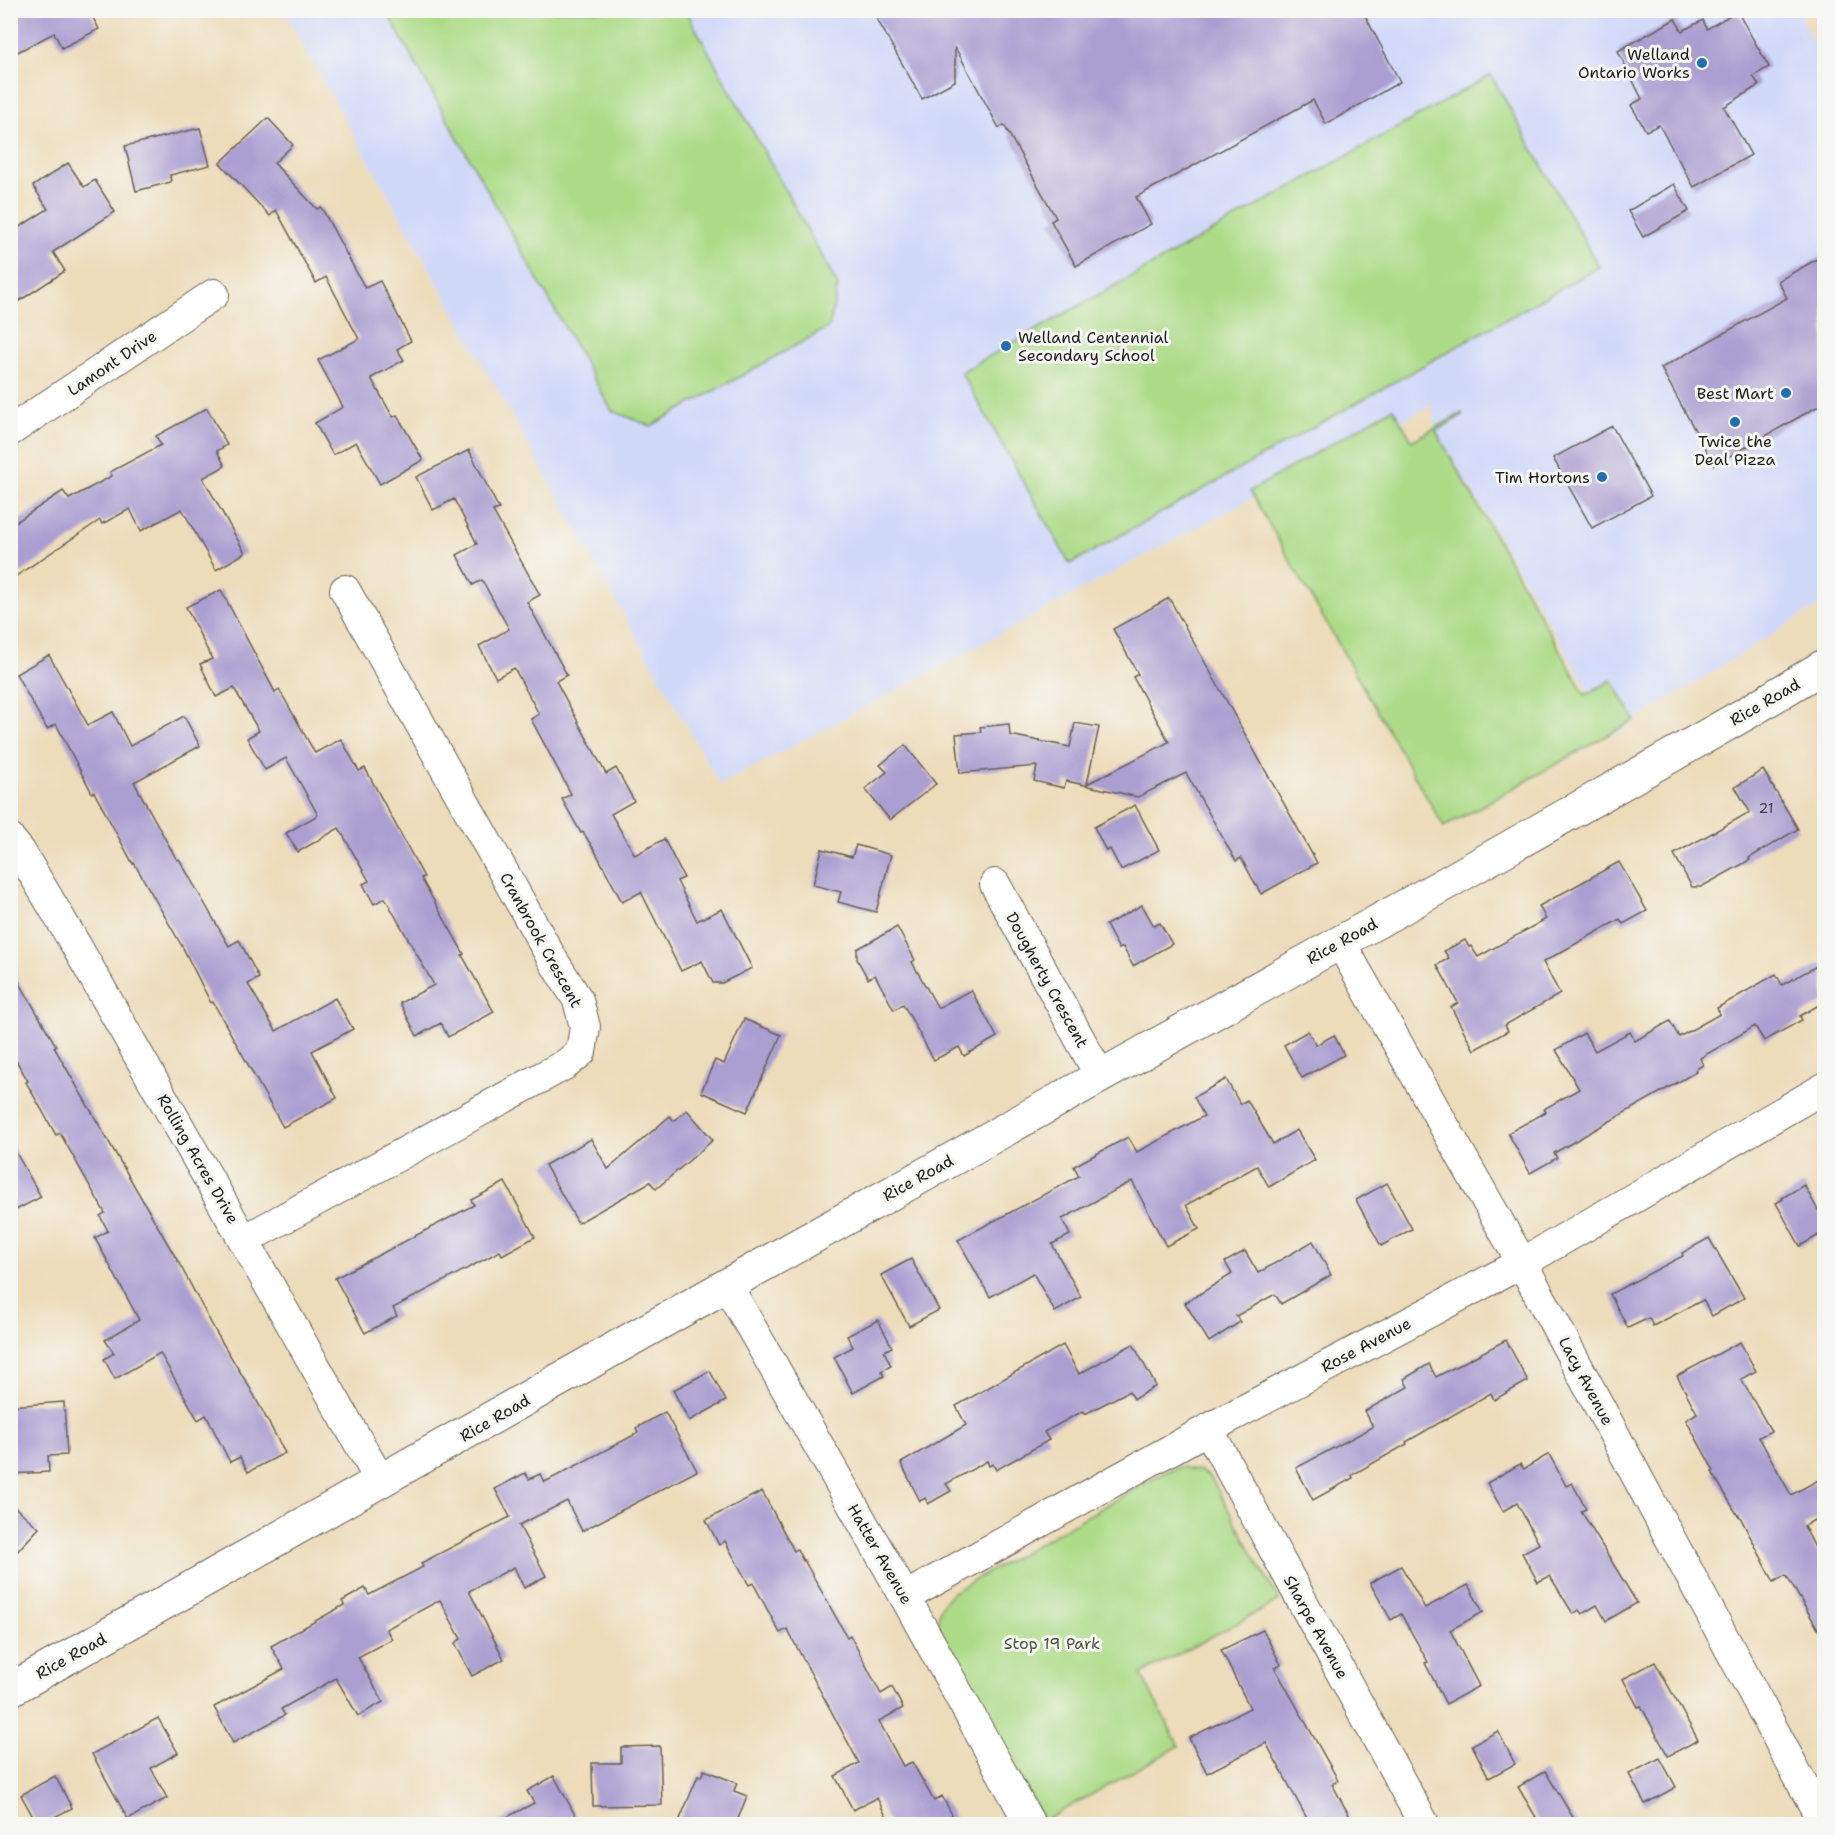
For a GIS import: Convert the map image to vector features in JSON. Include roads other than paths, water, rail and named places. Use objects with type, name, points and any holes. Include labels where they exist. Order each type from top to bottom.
[{"type":"main road","name":"Rice Road","points":[[10,1690],[1745,714],[1824,666]]},
{"type":"street","name":"Lamont Drive","points":[[10,431],[214,294]]},
{"type":"street","name":"Cranbrook Crescent","points":[[244,1240],[566,1064],[581,1052],[585,1028],[578,1000],[345,590]]},
{"type":"street","name":"Rolling Acres Drive","points":[[10,839],[20,851],[77,947],[381,1482]]},
{"type":"street","name":"Dougherty Crescent","points":[[995,885],[1100,1076]]},
{"type":"street","name":"Lacy Avenue","points":[[1340,942],[1522,1263],[1824,1824]]},
{"type":"street","name":"Rose Avenue","points":[[905,1597],[1208,1429],[1522,1263],[1824,1088]]},
{"type":"street","name":"Hatter Avenue","points":[[727,1285],[905,1597],[1030,1824]]},
{"type":"street","name":"Sharpe Avenue","points":[[1208,1429],[1424,1824]]},
{"type":"place","name":"Welland Ontario Works","points":[[1702,63]]},
{"type":"place","name":"Welland Centennial Secondary School","points":[[1006,346]]},
{"type":"place","name":"Best Mart","points":[[1786,393]]},
{"type":"place","name":"Twice the Deal Pizza","points":[[1735,422]]},
{"type":"place","name":"Tim Hortons","points":[[1602,477]]},
{"type":"park label","name":"Stop 19 Park","points":[[1052,1643]]}]
